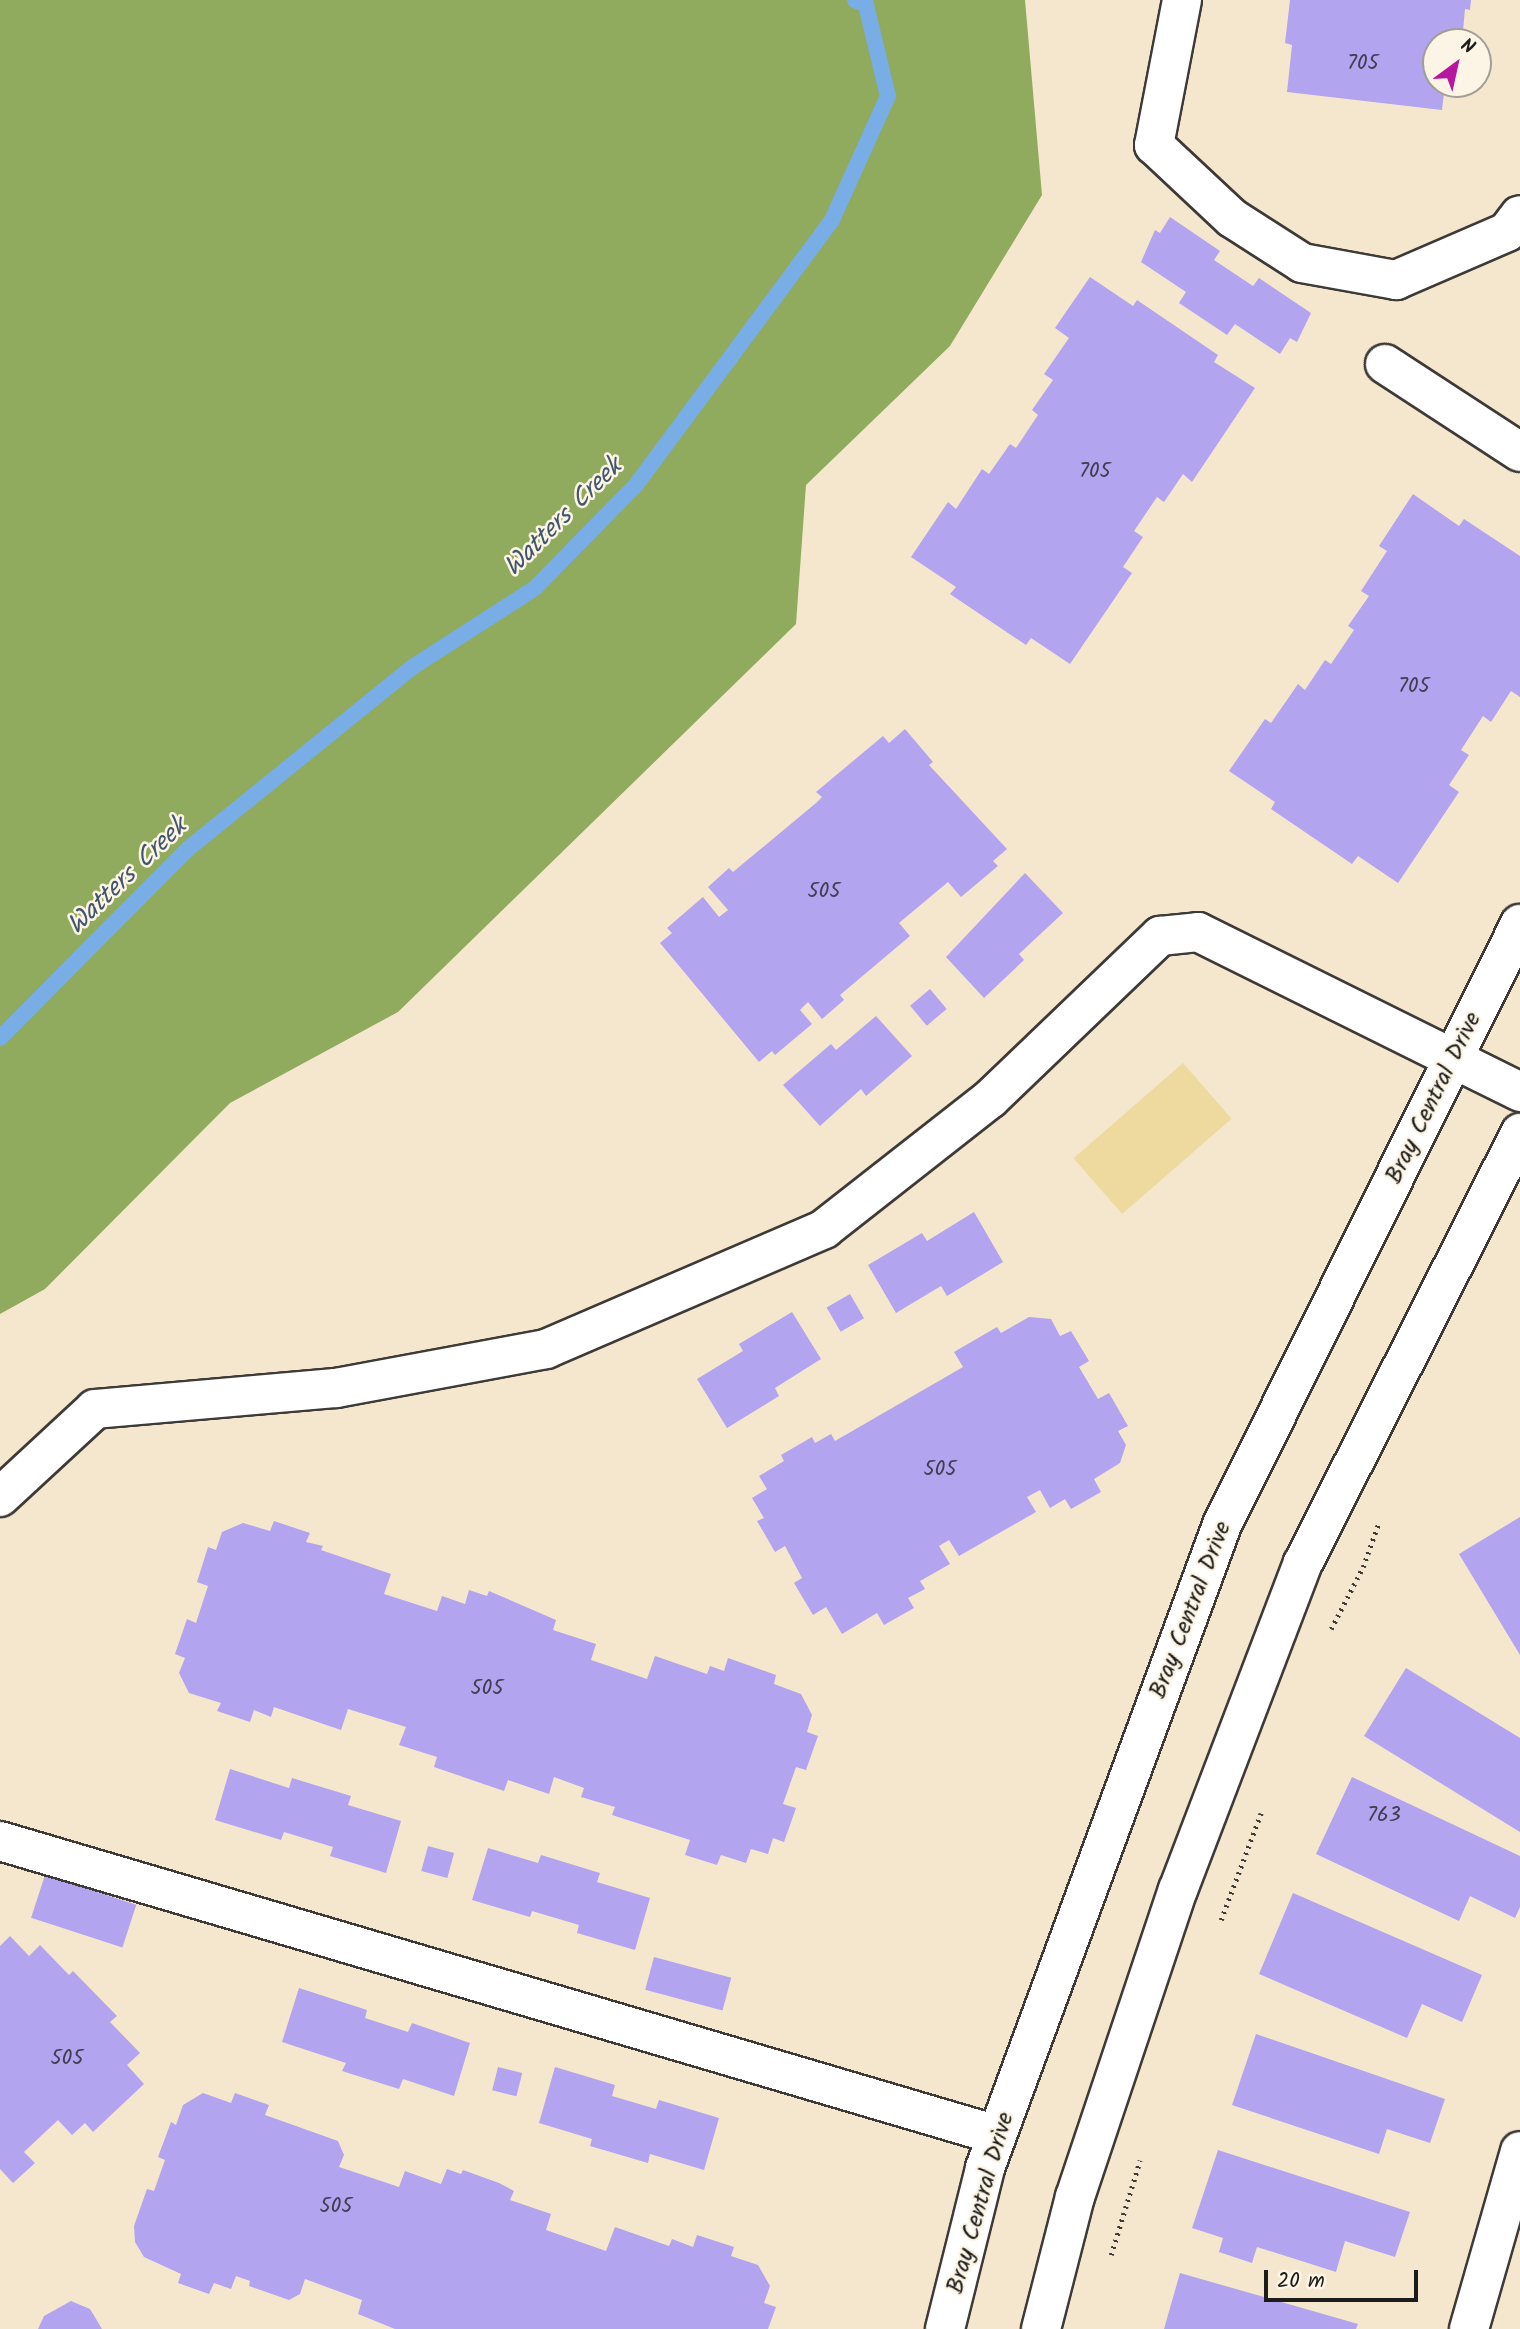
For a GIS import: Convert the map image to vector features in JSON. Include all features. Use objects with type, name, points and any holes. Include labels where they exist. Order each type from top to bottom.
[{"type":"street","points":[[1182,0],[1154,145],[1232,218],[1302,263],[1396,280],[1516,229]]},
{"type":"street","points":[[1385,364],[1520,452]]},
{"type":"street","name":"Bray Central Drive","points":[[945,2329],[997,2135],[1222,1525],[1520,924]]},
{"type":"street","points":[[0,1497],[95,1409],[336,1388],[546,1349],[824,1229],[990,1098],[1160,936],[1198,932],[1520,1092]]},
{"type":"street","points":[[1041,2329],[1075,2197],[1174,1902],[1303,1563],[1520,1133]]},
{"type":"street","points":[[0,1841],[997,2135]]},
{"type":"street","points":[[1469,2329],[1520,2151]]},
{"type":"path","points":[[1328,1633],[1363,1567],[1384,1510]]},
{"type":"path","points":[[1216,1931],[1265,1802]]},
{"type":"path","points":[[1110,2259],[1143,2149]]},
{"type":"green space","points":[[0,0],[1025,0],[1042,195],[950,346],[806,485],[796,624],[398,1012],[230,1103],[45,1289],[0,1314]]},
{"type":"sand","points":[[1183,1063],[1232,1119],[1122,1214],[1074,1158]]},
{"type":"building","points":[[1290,0],[1471,0],[1470,10],[1465,9],[1463,28],[1422,28],[1422,98],[1443,98],[1442,110],[1287,92],[1292,45],[1285,43]]},
{"type":"building","points":[[1170,217],[1220,251],[1214,260],[1253,286],[1259,278],[1311,313],[1297,342],[1290,338],[1280,354],[1235,324],[1227,335],[1179,303],[1186,292],[1141,262],[1155,230],[1160,233]]},
{"type":"building","points":[[1090,277],[1133,306],[1137,300],[1218,355],[1214,362],[1255,388],[1192,482],[1183,474],[1164,502],[1157,497],[1134,531],[1143,537],[1123,567],[1132,573],[1070,664],[1031,638],[1026,645],[950,594],[956,587],[911,557],[948,502],[956,509],[982,469],[989,474],[1010,444],[1016,448],[1038,415],[1032,410],[1053,380],[1044,374],[1069,338],[1055,328]]},
{"type":"building","points":[[1413,494],[1459,526],[1464,519],[1520,556],[1520,697],[1511,691],[1491,722],[1483,716],[1461,750],[1469,755],[1449,785],[1459,792],[1398,883],[1358,856],[1352,864],[1271,809],[1275,802],[1229,771],[1265,719],[1271,723],[1298,684],[1305,690],[1325,660],[1331,664],[1354,630],[1348,626],[1369,596],[1361,591],[1387,551],[1379,546]]},
{"type":"building","points":[[905,729],[933,762],[929,765],[1007,849],[993,861],[998,866],[961,897],[948,882],[899,923],[910,936],[840,995],[844,1000],[822,1019],[808,1002],[800,1010],[812,1024],[775,1055],[772,1051],[759,1062],[660,943],[672,933],[667,928],[703,897],[719,917],[728,910],[708,887],[729,868],[733,872],[816,803],[822,797],[816,792],[883,736],[889,743]]},
{"type":"building","points":[[1025,873],[1063,913],[1019,954],[1024,960],[984,998],[946,957]]},
{"type":"building","points":[[930,989],[947,1009],[927,1026],[910,1006]]},
{"type":"building","points":[[876,1016],[912,1056],[866,1096],[861,1089],[820,1126],[783,1085],[831,1044],[836,1050]]},
{"type":"building","points":[[974,1212],[1003,1262],[947,1296],[941,1286],[896,1313],[868,1265],[922,1233],[927,1241]]},
{"type":"building","points":[[850,1294],[864,1318],[841,1332],[827,1308]]},
{"type":"building","points":[[792,1312],[821,1359],[775,1388],[779,1396],[727,1428],[697,1379],[743,1351],[739,1344]]},
{"type":"building","points":[[1029,1317],[1051,1319],[1060,1336],[1071,1331],[1089,1361],[1079,1367],[1098,1399],[1109,1393],[1128,1426],[1118,1431],[1126,1445],[1120,1463],[1094,1479],[1101,1492],[1071,1509],[1065,1499],[1050,1508],[1040,1490],[1027,1497],[1036,1512],[959,1556],[949,1540],[939,1546],[950,1564],[920,1581],[925,1589],[908,1598],[914,1608],[884,1625],[877,1613],[842,1634],[826,1607],[813,1615],[794,1583],[802,1578],[785,1546],[775,1552],[757,1521],[764,1518],[752,1498],[767,1489],[759,1476],[784,1461],[781,1455],[812,1437],[815,1443],[831,1434],[835,1441],[963,1367],[954,1352],[997,1327],[1001,1333]]},
{"type":"building","points":[[1520,1517],[1520,1655],[1459,1554]]},
{"type":"building","points":[[274,1521],[310,1533],[306,1542],[323,1546],[321,1550],[391,1574],[384,1594],[437,1611],[442,1596],[465,1604],[469,1590],[487,1596],[489,1591],[556,1620],[553,1630],[596,1644],[591,1660],[647,1679],[655,1656],[707,1674],[710,1666],[724,1671],[728,1658],[776,1675],[774,1684],[801,1694],[812,1715],[807,1732],[818,1736],[806,1770],[796,1767],[783,1804],[796,1808],[784,1842],[773,1838],[768,1854],[751,1849],[746,1863],[721,1855],[717,1865],[685,1855],[690,1840],[612,1815],[615,1807],[581,1797],[584,1788],[554,1777],[549,1794],[508,1780],[504,1791],[434,1767],[437,1757],[399,1745],[406,1727],[348,1709],[341,1730],[274,1707],[271,1717],[254,1710],[250,1722],[217,1711],[221,1703],[189,1693],[179,1673],[185,1658],[175,1654],[187,1619],[196,1623],[208,1586],[197,1582],[208,1547],[216,1550],[222,1532],[243,1523],[270,1531]]},
{"type":"building","points":[[1406,1668],[1520,1738],[1520,1832],[1364,1736]]},
{"type":"building","points":[[230,1769],[289,1788],[292,1778],[351,1796],[348,1805],[401,1821],[386,1873],[330,1856],[333,1847],[284,1832],[281,1840],[215,1820]]},
{"type":"building","points":[[1352,1777],[1520,1856],[1520,1907],[1515,1918],[1470,1896],[1459,1921],[1316,1854]]},
{"type":"building","points":[[428,1846],[454,1853],[447,1878],[421,1871]]},
{"type":"building","points":[[488,1848],[538,1863],[541,1855],[600,1873],[597,1882],[650,1898],[635,1950],[577,1933],[579,1925],[532,1911],[530,1917],[472,1900]]},
{"type":"building","points":[[45,1875],[136,1905],[122,1947],[31,1918]]},
{"type":"building","points":[[1293,1893],[1482,1975],[1462,2022],[1422,2004],[1407,2038],[1259,1974]]},
{"type":"building","points":[[10,1936],[29,1956],[40,1945],[69,1975],[73,1971],[117,2016],[110,2022],[140,2053],[127,2065],[144,2084],[93,2132],[85,2123],[72,2135],[58,2120],[24,2152],[35,2163],[13,2183],[0,2169],[0,1946]]},
{"type":"building","points":[[654,1957],[731,1978],[722,2011],[645,1990]]},
{"type":"building","points":[[299,1988],[367,2010],[365,2018],[408,2032],[412,2023],[470,2043],[454,2096],[403,2079],[399,2089],[342,2071],[346,2063],[282,2042]]},
{"type":"building","points":[[1256,2034],[1445,2099],[1430,2143],[1387,2129],[1379,2154],[1232,2105]]},
{"type":"building","points":[[498,2067],[522,2073],[516,2096],[492,2090]]},
{"type":"building","points":[[555,2067],[615,2085],[612,2096],[656,2109],[659,2100],[719,2118],[704,2170],[650,2154],[648,2163],[590,2146],[592,2139],[539,2123]]},
{"type":"building","points":[[203,2093],[231,2103],[235,2093],[269,2105],[265,2115],[338,2141],[344,2155],[339,2167],[399,2187],[405,2171],[441,2184],[447,2169],[461,2174],[463,2170],[499,2183],[514,2191],[510,2200],[551,2214],[546,2230],[606,2251],[615,2227],[669,2246],[672,2239],[693,2247],[697,2235],[734,2247],[731,2256],[758,2265],[770,2286],[764,2303],[776,2307],[768,2329],[395,2329],[358,2314],[362,2300],[305,2279],[300,2294],[289,2300],[249,2286],[250,2281],[236,2276],[231,2289],[214,2283],[209,2294],[178,2283],[181,2274],[144,2257],[135,2242],[134,2226],[147,2189],[154,2191],[165,2160],[158,2157],[171,2122],[176,2125],[183,2105]]},
{"type":"building","points":[[1218,2150],[1410,2212],[1395,2257],[1345,2241],[1336,2272],[1257,2247],[1252,2263],[1219,2252],[1223,2238],[1192,2228]]},
{"type":"building","points":[[1180,2273],[1358,2324],[1356,2329],[1164,2329]]},
{"type":"building","points":[[71,2301],[90,2309],[102,2329],[38,2329],[44,2316]]},
{"type":"waterway","name":"Watters Creek","points":[[0,1038],[189,848],[411,668],[535,588],[636,485],[832,220],[888,96],[866,5],[855,0]]}]
